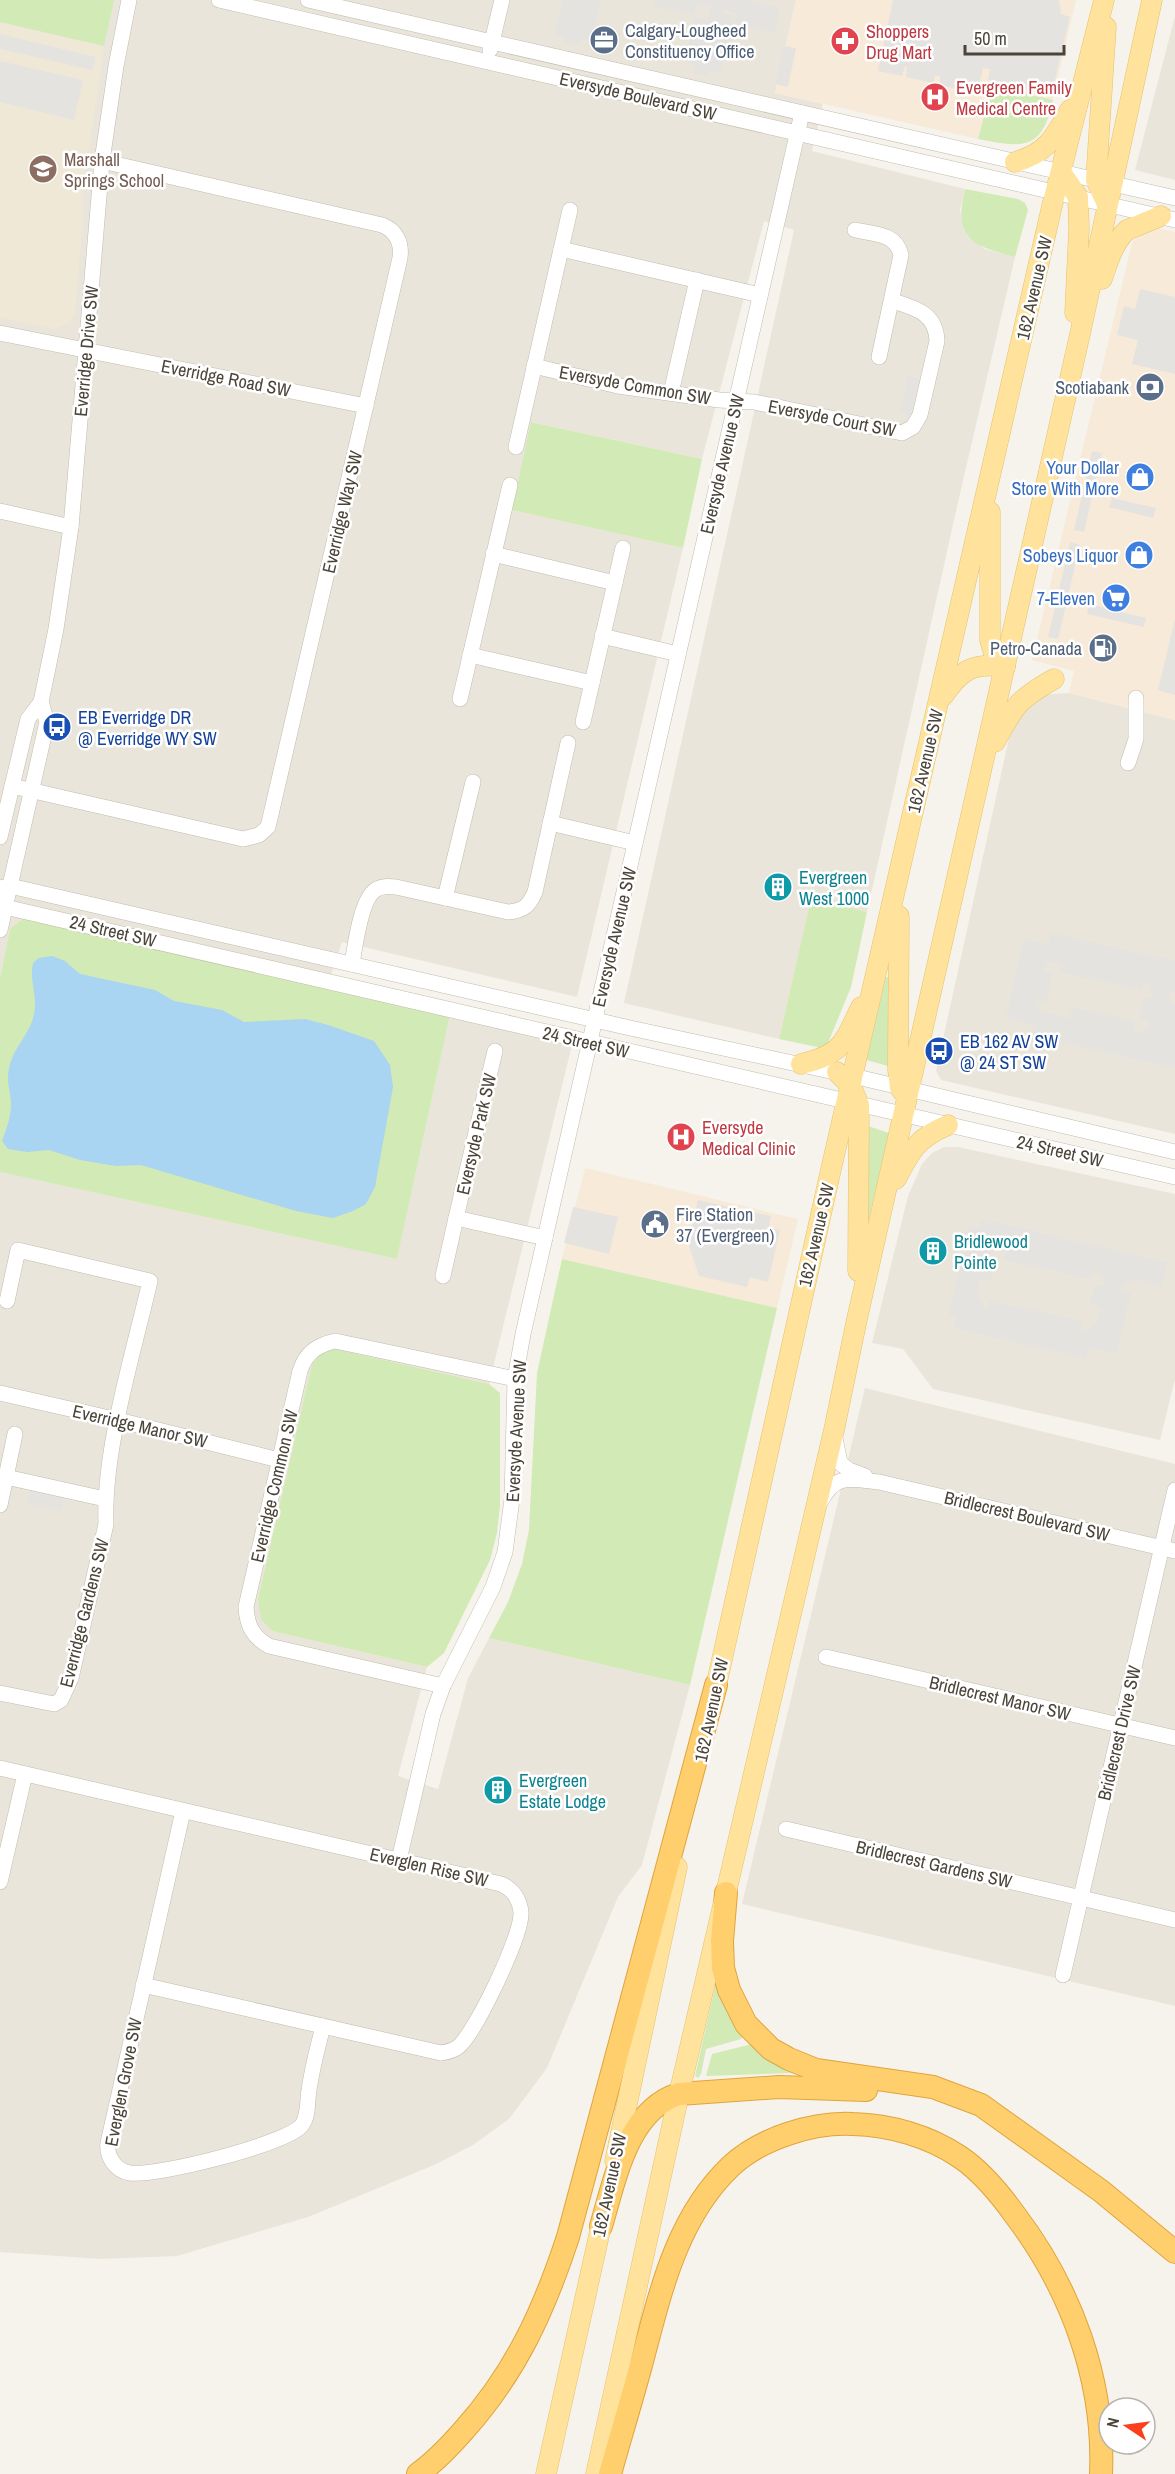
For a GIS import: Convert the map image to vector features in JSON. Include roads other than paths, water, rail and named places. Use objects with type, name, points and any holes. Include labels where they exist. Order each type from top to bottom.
[{"type":"highway","points":[[418,2474],[437,2460],[474,2419],[507,2377],[552,2288],[568,2237],[716,1685]]},
{"type":"highway","points":[[726,1893],[722,1941],[723,1968],[736,2008],[758,2038],[789,2059],[816,2070],[933,2087],[981,2105],[1101,2191],[1175,2252]]},
{"type":"highway","points":[[601,2226],[623,2157],[638,2127],[650,2111],[667,2098],[680,2094],[779,2088],[856,2089],[890,2093],[930,2099],[979,2114],[1022,2135]]},
{"type":"highway","points":[[610,2474],[667,2272],[694,2212],[733,2164],[758,2148],[784,2135],[838,2123],[872,2124],[903,2131],[933,2142],[960,2157],[984,2178],[1029,2233],[1062,2289],[1085,2350],[1099,2411],[1102,2442],[1101,2474]]},
{"type":"main road","name":"162 Avenue SW","points":[[546,2474],[716,1685],[850,1088],[1056,192],[1106,0]]},
{"type":"main road","points":[[596,2474],[680,2094],[836,1423],[882,1205],[1072,370],[1107,204],[1104,182],[1106,0]]},
{"type":"main road","points":[[1104,182],[1152,0]]},
{"type":"main road","points":[[1015,162],[1031,157],[1046,147],[1083,86]]},
{"type":"main road","points":[[1061,172],[1078,197],[1079,229],[1072,370]]},
{"type":"main road","points":[[1080,334],[1120,237],[1127,230],[1168,218]]},
{"type":"main road","points":[[990,477],[990,640],[995,657],[1005,667]]},
{"type":"main road","points":[[939,702],[950,686],[965,671],[986,664],[1005,667]]},
{"type":"main road","points":[[981,768],[1016,704],[1054,679]]},
{"type":"main road","points":[[900,871],[898,949],[907,1101]]},
{"type":"main road","points":[[801,1064],[825,1058],[841,1045],[876,978]]},
{"type":"main road","points":[[850,1088],[859,1247],[857,1319]]},
{"type":"main road","points":[[882,1205],[912,1148],[930,1133],[948,1125]]},
{"type":"street","name":"Everridge Drive SW","points":[[0,837],[28,719],[41,702],[56,630],[71,526],[102,161],[116,66],[129,0]]},
{"type":"street","name":"Eversyde Boulevard SW","points":[[219,0],[1168,218]]},
{"type":"street","name":"Eversyde Boulevard SW","points":[[308,0],[1175,198]]},
{"type":"street","points":[[488,61],[502,0]]},
{"type":"street","name":"Eversyde Avenue SW","points":[[399,1860],[433,1714],[443,1686],[493,1587],[505,1552],[512,1499],[515,1379],[545,1238],[802,113]]},
{"type":"street","name":"Everridge Way SW","points":[[12,786],[243,839],[252,838],[264,832],[271,822],[400,258],[400,243],[392,231],[382,225],[102,161]]},
{"type":"street","name":"Eversyde Common SW","points":[[516,447],[570,210]]},
{"type":"street","points":[[855,230],[888,237],[900,249],[901,261],[879,357]]},
{"type":"street","points":[[561,249],[760,295]]},
{"type":"street","points":[[671,393],[697,280]]},
{"type":"street","name":"Eversyde Court SW","points":[[736,401],[754,402],[891,432],[908,431],[921,415],[937,333],[932,320],[926,314],[892,301]]},
{"type":"street","name":"Everridge Road SW","points":[[0,333],[366,406]]},
{"type":"street","name":"Eversyde Common SW","points":[[534,366],[618,386],[736,401]]},
{"type":"street","points":[[460,699],[510,485]]},
{"type":"street","points":[[0,511],[71,526]]},
{"type":"street","points":[[583,722],[623,548]]},
{"type":"street","points":[[493,554],[615,583]]},
{"type":"street","points":[[602,636],[678,654]]},
{"type":"street","points":[[470,655],[592,683]]},
{"type":"street","points":[[1128,763],[1136,739],[1136,698]]},
{"type":"street","name":"Everridge Drive SW","points":[[0,930],[5,887],[32,791],[47,722],[41,702]]},
{"type":"street","points":[[351,964],[365,905],[375,890],[396,887],[507,912],[523,910],[529,904],[535,892],[568,743]]},
{"type":"street","points":[[445,898],[473,782]]},
{"type":"street","points":[[550,823],[635,843]]},
{"type":"street","name":"24 Street SW","points":[[5,887],[801,1064],[850,1088],[907,1101],[948,1125],[1175,1177]]},
{"type":"street","name":"24 Street SW","points":[[3,904],[590,1042],[850,1088],[1175,1152]]},
{"type":"street","name":"Eversyde Park SW","points":[[443,1276],[495,1051]]},
{"type":"street","name":"Eversyde Park SW","points":[[456,1218],[545,1238]]},
{"type":"street","name":"Everridge Gardens SW","points":[[0,1693],[54,1704],[61,1700],[71,1678],[106,1524],[105,1499],[118,1420],[150,1281],[18,1250],[7,1301]]},
{"type":"street","name":"Everridge Common SW","points":[[443,1686],[270,1646],[255,1636],[246,1619],[246,1607],[279,1460],[303,1362],[309,1353],[323,1344],[344,1342],[515,1379]]},
{"type":"street","name":"Everridge Manor SW","points":[[0,1394],[118,1420],[279,1460]]},
{"type":"street","points":[[836,1423],[835,1442],[840,1463],[849,1470],[879,1482]]},
{"type":"street","points":[[0,1505],[15,1434]]},
{"type":"street","points":[[6,1477],[105,1499]]},
{"type":"street","points":[[814,1516],[826,1490],[835,1482],[846,1478],[879,1482]]},
{"type":"street","name":"Bridlecrest Boulevard SW","points":[[879,1482],[1168,1549]]},
{"type":"street","name":"Bridlecrest Drive SW","points":[[1063,1975],[1121,1725],[1168,1549],[1175,1490]]},
{"type":"street","name":"Bridlecrest Manor SW","points":[[826,1657],[1175,1738]]},
{"type":"street","name":"Everglen Rise SW","points":[[0,1768],[501,1884],[518,1899],[520,1924],[488,2001],[459,2046],[441,2053],[143,1985]]},
{"type":"street","points":[[0,1882],[25,1774]]},
{"type":"street","name":"Everglen Grove SW","points":[[183,1811],[107,2148],[113,2162],[122,2171],[129,2173],[152,2172],[205,2162],[242,2151],[298,2129],[307,2115],[309,2090],[323,2026]]},
{"type":"street","name":"Bridlecrest Gardens SW","points":[[786,1829],[1175,1920]]},
{"type":"water","points":[[52,956],[65,961],[80,974],[155,990],[174,1001],[222,1010],[244,1022],[305,1019],[374,1041],[390,1065],[393,1087],[375,1187],[366,1204],[333,1218],[296,1211],[141,1165],[116,1166],[80,1160],[49,1150],[27,1152],[8,1149],[2,1141],[11,1110],[9,1071],[12,1057],[30,1027],[34,1014],[33,963],[39,958]]},
{"type":"place","name":"Calgary-Lougheed Constituency Office","points":[[604,40]]},
{"type":"place","name":"Shoppers Drug Mart","points":[[845,41]]},
{"type":"place","name":"Evergreen Family Medical Centre","points":[[935,97]]},
{"type":"place","name":"Marshall Springs School","points":[[43,169]]},
{"type":"place","name":"Scotiabank","points":[[1150,387]]},
{"type":"place","name":"Your Dollar Store With More","points":[[1140,477]]},
{"type":"place","name":"Sobeys Liquor","points":[[1139,555]]},
{"type":"place","name":"7-Eleven","points":[[1116,598]]},
{"type":"place","name":"Petro-Canada","points":[[1103,648]]},
{"type":"place","name":"EB Everridge DR @ Everridge WY SW","points":[[57,727]]},
{"type":"place","name":"Evergreen West 1000","points":[[778,887]]},
{"type":"place","name":"EB 162 AV SW @ 24 ST SW","points":[[939,1051]]},
{"type":"place","name":"Eversyde Medical Clinic","points":[[681,1137]]},
{"type":"place","name":"Fire Station 37 (Evergreen)","points":[[655,1224]]},
{"type":"place","name":"Bridlewood Pointe","points":[[933,1251]]},
{"type":"place","name":"Evergreen Estate Lodge","points":[[498,1790]]}]
